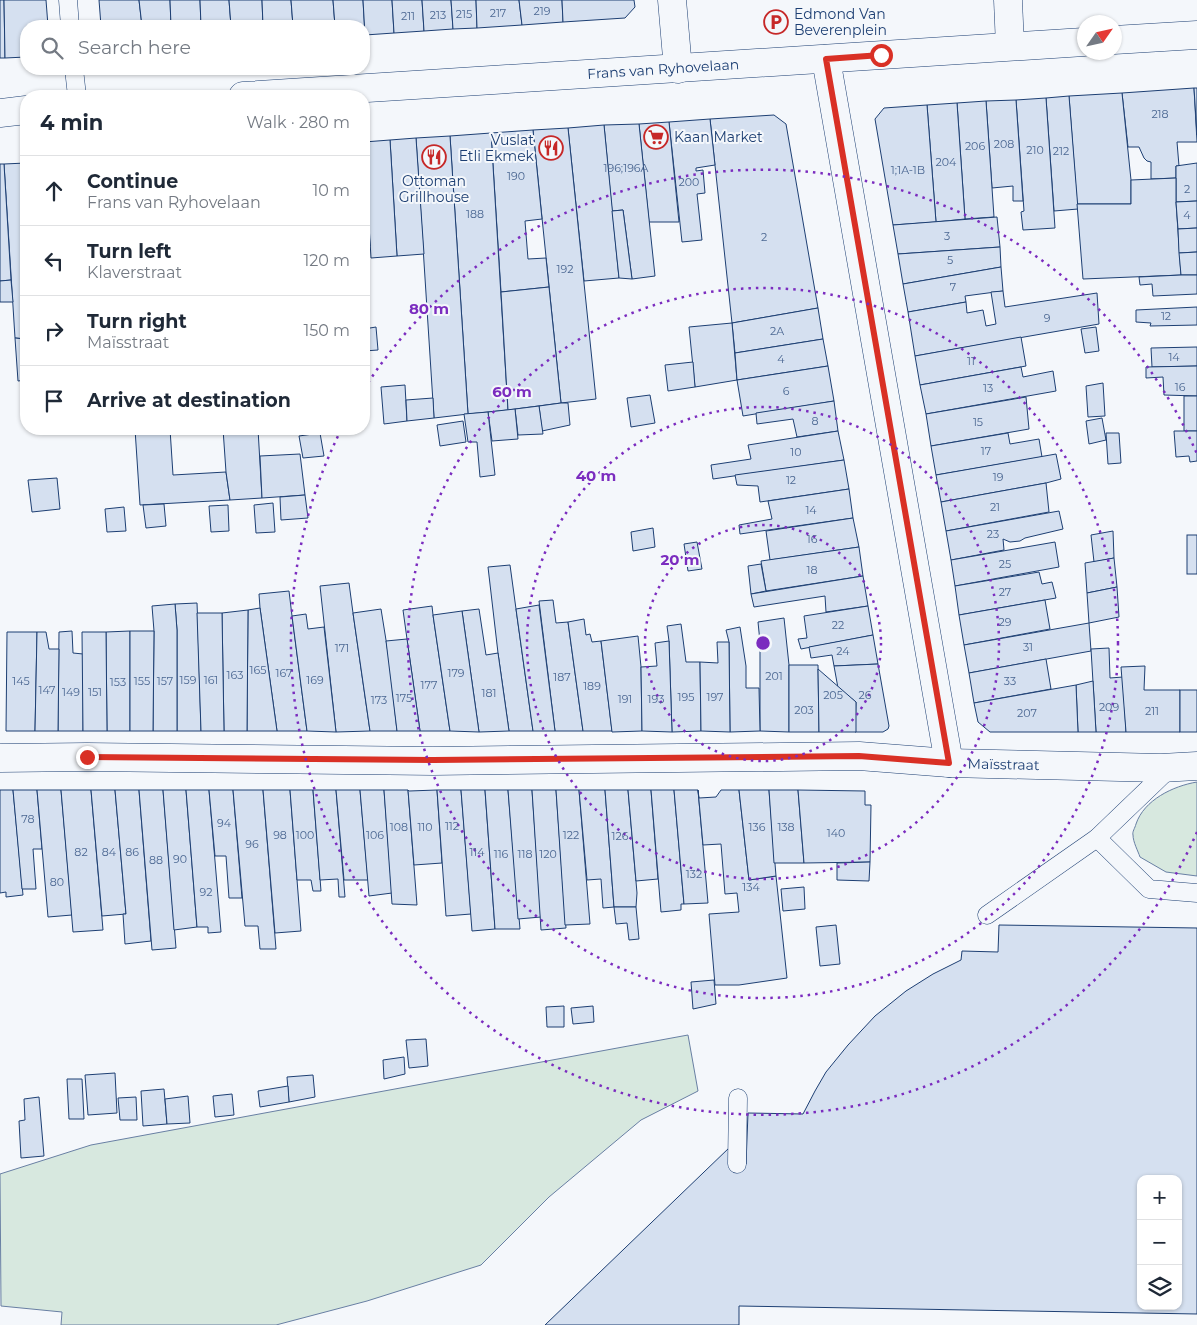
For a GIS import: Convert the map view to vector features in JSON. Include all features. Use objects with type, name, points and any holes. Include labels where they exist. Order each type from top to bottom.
[{"type":"street","points":[[672,0],[678,69]]},
{"type":"street","points":[[1008,0],[1010,46]]},
{"type":"street","points":[[1122,40],[1197,35]]},
{"type":"street","name":"Frans van Ryhovelaan","points":[[340,90],[1077,42]]},
{"type":"street","points":[[826,59],[949,763]]},
{"type":"street","points":[[0,112],[20,110]]},
{"type":"street","name":"Maïsstraat","points":[[0,758],[433,760],[859,756],[949,763],[1184,767]]},
{"type":"lane","points":[[68,0],[70,20]]},
{"type":"lane","points":[[75,75],[76,90]]},
{"type":"lane","points":[[986,915],[1097,838],[1184,767]]},
{"type":"lane","points":[[1097,838],[1149,889],[1197,893]]},
{"type":"lane","points":[[737,1164],[738,1098]]},
{"type":"shaded area","points":[[1197,782],[1197,876],[1166,872],[1140,857],[1134,841],[1133,831],[1140,815],[1152,801],[1178,787]]},
{"type":"shaded area","points":[[688,1035],[698,1091],[641,1120],[549,1197],[481,1265],[367,1301],[276,1325],[61,1325],[62,1312],[1,1306],[0,1174],[91,1145]]},
{"type":"building","points":[[0,0],[4,0],[5,58],[0,58]]},
{"type":"building","points":[[4,0],[46,0],[48,20],[20,20],[20,57],[5,58]]},
{"type":"building","points":[[99,0],[139,0],[141,20],[101,20]]},
{"type":"building","points":[[139,0],[170,0],[171,20],[141,20]]},
{"type":"building","points":[[170,0],[200,0],[201,20],[171,20]]},
{"type":"building","points":[[200,0],[229,0],[231,20],[201,20]]},
{"type":"building","points":[[229,0],[262,0],[263,20],[231,20]]},
{"type":"building","points":[[262,0],[291,0],[293,20],[263,20]]},
{"type":"building","points":[[291,0],[333,0],[335,20],[293,20]]},
{"type":"building","points":[[333,0],[363,0],[364,20],[335,20]]},
{"type":"building","points":[[363,0],[392,0],[394,33],[370,35],[370,20],[364,20]]},
{"type":"building","points":[[392,0],[422,0],[424,31],[394,33]]},
{"type":"building","points":[[422,0],[451,0],[453,29],[424,31]]},
{"type":"building","points":[[451,0],[476,0],[477,28],[453,29]]},
{"type":"building","points":[[476,0],[519,0],[522,25],[477,28]]},
{"type":"building","points":[[519,0],[562,0],[563,22],[522,25]]},
{"type":"building","points":[[562,0],[634,0],[635,7],[625,18],[563,22]]},
{"type":"building","points":[[1194,88],[1197,142],[1177,142],[1179,166],[1176,166],[1176,178],[1151,179],[1151,162],[1144,158],[1139,147],[1128,147],[1122,93]]},
{"type":"building","points":[[1194,88],[1197,88],[1197,135]]},
{"type":"building","points":[[1122,93],[1131,180],[1131,204],[1077,204],[1069,96]]},
{"type":"building","points":[[1069,96],[1078,209],[1054,211],[1046,98]]},
{"type":"building","points":[[1046,98],[1055,228],[1023,230],[1021,212],[1024,211],[1016,100]]},
{"type":"building","points":[[1016,100],[1023,201],[1013,201],[1013,186],[992,188],[986,101]]},
{"type":"building","points":[[986,101],[994,217],[965,219],[957,103]]},
{"type":"building","points":[[957,103],[965,219],[936,222],[927,105]]},
{"type":"building","points":[[927,105],[936,222],[893,225],[875,119],[884,108]]},
{"type":"building","points":[[774,115],[786,124],[818,308],[732,323],[710,119]]},
{"type":"building","points":[[710,119],[715,165],[696,168],[696,171],[703,170],[705,193],[697,194],[702,240],[682,242],[669,122]]},
{"type":"building","points":[[669,122],[679,222],[649,222],[639,124]]},
{"type":"building","points":[[639,124],[655,276],[632,279],[623,210],[612,211],[604,125]]},
{"type":"building","points":[[604,125],[619,278],[584,281],[568,128]]},
{"type":"building","points":[[568,128],[596,399],[561,403],[533,130]]},
{"type":"building","points":[[533,130],[542,219],[525,221],[528,259],[546,258],[549,287],[501,292],[491,133]]},
{"type":"building","points":[[491,133],[508,410],[468,414],[450,136]]},
{"type":"building","points":[[450,136],[468,414],[434,418],[416,138]]},
{"type":"building","points":[[416,138],[424,254],[397,256],[390,140]]},
{"type":"building","points":[[390,140],[397,256],[371,258],[370,142]]},
{"type":"building","points":[[20,163],[20,338],[15,338],[4,164]]},
{"type":"building","points":[[1197,163],[1197,201],[1176,202],[1176,166]]},
{"type":"building","points":[[0,164],[4,164],[11,280],[0,281]]},
{"type":"building","points":[[1176,178],[1181,275],[1083,279],[1077,204],[1131,204],[1131,180]]},
{"type":"building","points":[[1197,201],[1197,228],[1178,229],[1176,202]]},
{"type":"building","points":[[623,210],[632,279],[619,278],[612,211]]},
{"type":"building","points":[[997,217],[1000,247],[898,254],[893,225]]},
{"type":"building","points":[[1197,228],[1197,252],[1179,253],[1178,229]]},
{"type":"building","points":[[1000,247],[1001,267],[903,284],[898,254]]},
{"type":"building","points":[[1197,252],[1197,275],[1181,275],[1179,253]]},
{"type":"building","points":[[1001,267],[1003,291],[965,296],[966,302],[908,312],[903,284]]},
{"type":"building","points":[[1197,275],[1197,294],[1153,296],[1152,284],[1140,285],[1139,277]]},
{"type":"building","points":[[11,280],[13,302],[0,302],[0,281]]},
{"type":"building","points":[[549,287],[561,403],[508,410],[501,292]]},
{"type":"building","points":[[1003,291],[1005,307],[1097,293],[1099,324],[915,356],[908,312],[966,302],[967,313],[983,310],[986,326],[996,324],[991,292]]},
{"type":"building","points":[[1197,307],[1197,325],[1150,326],[1151,323],[1136,322],[1136,310]]},
{"type":"building","points":[[818,308],[823,339],[735,353],[732,323]]},
{"type":"building","points":[[732,323],[737,380],[695,387],[689,327]]},
{"type":"building","points":[[376,327],[378,350],[370,351],[370,328]]},
{"type":"building","points":[[1096,327],[1099,351],[1085,353],[1081,329]]},
{"type":"building","points":[[1021,337],[1026,366],[920,385],[915,356]]},
{"type":"building","points":[[15,338],[20,338],[20,381],[18,381]]},
{"type":"building","points":[[823,339],[828,366],[737,380],[735,353]]},
{"type":"building","points":[[1197,347],[1197,366],[1152,367],[1151,348]]},
{"type":"building","points":[[693,362],[695,387],[668,391],[665,365]]},
{"type":"building","points":[[828,366],[834,401],[743,416],[737,380]]},
{"type":"building","points":[[1197,366],[1197,396],[1164,395],[1163,377],[1146,378],[1146,367]]},
{"type":"building","points":[[1021,367],[1023,377],[1053,371],[1056,391],[926,414],[920,385]]},
{"type":"building","points":[[1103,383],[1105,416],[1088,417],[1086,386]]},
{"type":"building","points":[[405,385],[407,421],[384,424],[381,387]]},
{"type":"building","points":[[650,395],[655,423],[631,427],[627,398]]},
{"type":"building","points":[[1184,396],[1197,396],[1197,431],[1184,431]]},
{"type":"building","points":[[1026,397],[1029,429],[931,446],[926,414]]},
{"type":"building","points":[[433,398],[434,418],[407,421],[406,400]]},
{"type":"building","points":[[834,401],[838,431],[797,437],[793,419],[757,424],[756,413]]},
{"type":"building","points":[[568,403],[570,425],[542,431],[539,406]]},
{"type":"building","points":[[539,406],[543,434],[518,435],[515,409]]},
{"type":"building","points":[[515,409],[518,439],[492,441],[488,412]]},
{"type":"building","points":[[488,412],[495,475],[480,477],[477,442],[468,442],[464,414]]},
{"type":"building","points":[[1102,418],[1106,440],[1089,444],[1086,421]]},
{"type":"building","points":[[463,421],[466,442],[440,446],[437,425]]},
{"type":"building","points":[[838,431],[844,460],[713,479],[711,465],[751,459],[748,445]]},
{"type":"building","points":[[1174,431],[1197,431],[1197,461],[1190,462],[1189,456],[1176,457]]},
{"type":"building","points":[[1008,433],[1010,444],[1039,439],[1042,457],[936,475],[931,446]]},
{"type":"building","points":[[1106,433],[1119,433],[1121,463],[1108,464]]},
{"type":"building","points":[[135,435],[170,435],[173,475],[226,472],[230,500],[140,505]]},
{"type":"building","points":[[223,435],[258,435],[262,498],[230,500]]},
{"type":"building","points":[[320,435],[324,456],[303,458],[299,436]]},
{"type":"building","points":[[300,454],[305,495],[262,498],[260,456]]},
{"type":"building","points":[[1056,454],[1061,479],[941,502],[936,475]]},
{"type":"building","points":[[844,460],[849,489],[760,502],[758,486],[737,485],[735,475]]},
{"type":"building","points":[[57,478],[60,509],[32,512],[28,480]]},
{"type":"building","points":[[1046,483],[1049,512],[946,531],[941,502]]},
{"type":"building","points":[[849,489],[853,518],[740,534],[739,525],[772,519],[768,501]]},
{"type":"building","points":[[305,495],[308,518],[281,520],[280,497]]},
{"type":"building","points":[[273,503],[275,532],[256,533],[254,505]]},
{"type":"building","points":[[164,504],[166,526],[146,528],[143,505]]},
{"type":"building","points":[[228,505],[229,531],[211,532],[209,506]]},
{"type":"building","points":[[124,507],[126,531],[107,532],[105,509]]},
{"type":"building","points":[[1059,511],[1063,529],[1025,538],[1020,541],[1010,542],[1003,539],[1004,550],[951,560],[946,531]]},
{"type":"building","points":[[853,518],[859,547],[770,560],[766,531]]},
{"type":"building","points":[[653,528],[655,547],[633,551],[631,532]]},
{"type":"building","points":[[1113,531],[1114,558],[1094,562],[1091,535]]},
{"type":"building","points":[[1187,535],[1197,535],[1197,574],[1187,574]]},
{"type":"building","points":[[697,542],[702,569],[688,571],[684,544]]},
{"type":"building","points":[[1055,542],[1059,567],[955,586],[951,560]]},
{"type":"building","points":[[859,547],[863,576],[766,591],[761,561]]},
{"type":"building","points":[[1114,558],[1117,587],[1087,593],[1085,563]]},
{"type":"building","points":[[761,564],[766,591],[751,594],[748,566]]},
{"type":"building","points":[[510,565],[533,731],[509,731],[498,653],[488,567]]},
{"type":"building","points":[[1039,572],[1042,584],[1052,582],[1056,598],[959,615],[955,586]]},
{"type":"building","points":[[863,576],[868,606],[826,612],[825,596],[754,607],[751,594]]},
{"type":"building","points":[[349,583],[370,731],[336,732],[320,586]]},
{"type":"building","points":[[1117,587],[1119,617],[1089,623],[1087,593]]},
{"type":"building","points":[[289,591],[307,731],[277,731],[260,608],[259,594]]},
{"type":"building","points":[[553,600],[556,623],[568,622],[583,731],[555,731],[539,601]]},
{"type":"building","points":[[1045,600],[1050,629],[964,645],[959,615]]},
{"type":"building","points":[[197,603],[201,731],[177,731],[177,630],[175,604]]},
{"type":"building","points":[[175,604],[177,630],[177,731],[153,731],[154,631],[152,606]]},
{"type":"building","points":[[539,605],[555,731],[533,731],[516,609]]},
{"type":"building","points":[[432,606],[450,731],[420,731],[403,610]]},
{"type":"building","points":[[868,606],[873,635],[801,649],[798,639],[807,638],[804,616]]},
{"type":"building","points":[[260,608],[277,731],[247,731],[248,610]]},
{"type":"building","points":[[381,609],[390,665],[397,731],[370,731],[353,613]]},
{"type":"building","points":[[479,609],[486,655],[498,653],[509,731],[479,732],[462,611]]},
{"type":"building","points":[[248,610],[247,731],[224,731],[222,613]]},
{"type":"building","points":[[462,611],[479,732],[450,731],[433,615]]},
{"type":"building","points":[[197,613],[222,613],[224,731],[201,731]]},
{"type":"building","points":[[306,614],[308,629],[324,627],[336,732],[307,731],[292,616]]},
{"type":"building","points":[[784,618],[789,665],[789,732],[760,731],[760,642],[758,622]]},
{"type":"building","points":[[584,619],[586,635],[590,634],[592,642],[601,641],[612,731],[583,731],[568,622]]},
{"type":"building","points":[[1089,623],[1091,651],[969,673],[964,645]]},
{"type":"building","points":[[681,624],[686,662],[700,662],[701,731],[672,732],[667,626]]},
{"type":"building","points":[[740,627],[746,666],[746,688],[759,688],[760,731],[730,732],[729,642],[726,630]]},
{"type":"building","points":[[72,631],[73,653],[83,654],[83,731],[58,731],[59,632]]},
{"type":"building","points":[[130,631],[130,731],[107,731],[106,632]]},
{"type":"building","points":[[130,631],[154,631],[153,731],[130,731]]},
{"type":"building","points":[[7,632],[37,632],[35,731],[6,731]]},
{"type":"building","points":[[37,632],[46,632],[49,649],[59,649],[58,731],[35,731]]},
{"type":"building","points":[[82,632],[106,632],[107,731],[83,731]]},
{"type":"building","points":[[873,635],[878,664],[834,666],[832,655],[811,658],[809,647]]},
{"type":"building","points":[[638,636],[641,667],[642,731],[612,732],[601,641]]},
{"type":"building","points":[[407,639],[420,731],[397,731],[386,641]]},
{"type":"building","points":[[669,641],[672,732],[642,731],[641,667],[657,666],[655,643]]},
{"type":"building","points":[[717,642],[729,642],[730,732],[701,731],[700,662],[718,663]]},
{"type":"building","points":[[1109,648],[1110,678],[1123,677],[1126,732],[1096,732],[1091,649]]},
{"type":"building","points":[[1046,659],[1051,689],[974,703],[969,673]]},
{"type":"building","points":[[878,664],[888,729],[883,732],[855,732],[856,702],[838,688],[834,666]]},
{"type":"building","points":[[789,665],[818,665],[819,732],[789,732]]},
{"type":"building","points":[[1145,666],[1144,690],[1180,690],[1180,732],[1126,732],[1121,667]]},
{"type":"building","points":[[818,669],[856,702],[856,732],[819,732]]},
{"type":"building","points":[[1093,681],[1096,732],[1078,732],[1076,685]]},
{"type":"building","points":[[1076,685],[1078,732],[990,732],[978,722],[974,703]]},
{"type":"building","points":[[1180,690],[1197,690],[1197,732],[1180,732]]},
{"type":"building","points":[[0,790],[13,790],[23,895],[6,897],[6,892],[0,893]]},
{"type":"building","points":[[13,790],[37,790],[42,849],[33,849],[36,889],[22,889]]},
{"type":"building","points":[[37,790],[61,790],[72,915],[48,917]]},
{"type":"building","points":[[61,790],[91,790],[103,930],[73,932]]},
{"type":"building","points":[[91,790],[115,790],[126,914],[102,916]]},
{"type":"building","points":[[115,790],[139,790],[151,941],[125,944],[123,914],[126,914]]},
{"type":"building","points":[[139,790],[163,790],[176,948],[152,950]]},
{"type":"building","points":[[163,790],[186,790],[197,927],[174,930]]},
{"type":"building","points":[[186,790],[209,790],[221,932],[208,933],[208,927],[197,927]]},
{"type":"building","points":[[209,790],[233,790],[242,898],[229,898],[226,856],[215,856]]},
{"type":"building","points":[[233,790],[263,790],[276,949],[260,949],[258,926],[245,926]]},
{"type":"building","points":[[263,790],[290,790],[301,931],[275,933]]},
{"type":"building","points":[[290,790],[313,790],[321,891],[313,891],[311,880],[297,880]]},
{"type":"building","points":[[313,790],[336,790],[345,897],[339,897],[338,879],[320,880]]},
{"type":"building","points":[[336,790],[360,790],[368,880],[344,880]]},
{"type":"building","points":[[360,790],[384,790],[392,893],[369,896]]},
{"type":"building","points":[[384,790],[408,790],[417,905],[392,904]]},
{"type":"building","points":[[408,790],[437,790],[442,863],[414,865]]},
{"type":"building","points":[[437,790],[461,790],[471,914],[446,916]]},
{"type":"building","points":[[461,790],[485,790],[495,929],[472,931]]},
{"type":"building","points":[[485,790],[508,790],[520,929],[495,929]]},
{"type":"building","points":[[508,790],[532,790],[541,917],[518,919]]},
{"type":"building","points":[[532,790],[556,790],[566,928],[541,930]]},
{"type":"building","points":[[556,790],[579,790],[590,924],[565,925]]},
{"type":"building","points":[[579,790],[605,790],[614,907],[603,908],[601,879],[587,880]]},
{"type":"building","points":[[605,790],[628,790],[637,893],[636,907],[614,907]]},
{"type":"building","points":[[628,790],[651,790],[658,879],[636,881]]},
{"type":"building","points":[[651,790],[674,790],[684,904],[681,904],[681,910],[661,912]]},
{"type":"building","points":[[674,790],[698,790],[708,903],[684,904]]},
{"type":"building","points":[[698,790],[699,798],[716,797],[721,790],[739,790],[749,880],[776,876],[787,978],[739,985],[715,985],[709,914],[739,912],[737,893],[725,894],[721,844],[703,845]]},
{"type":"building","points":[[739,790],[769,790],[776,876],[749,880]]},
{"type":"building","points":[[769,790],[798,790],[804,863],[774,863]]},
{"type":"building","points":[[798,790],[865,791],[865,805],[871,805],[870,862],[804,863]]},
{"type":"building","points":[[870,862],[869,881],[837,880],[837,863]]},
{"type":"building","points":[[804,887],[805,909],[783,911],[781,889]]},
{"type":"building","points":[[614,907],[636,907],[639,939],[629,940],[627,923],[616,924]]},
{"type":"building","points":[[836,925],[840,964],[820,966],[816,927]]},
{"type":"building","points":[[999,925],[1197,928],[1197,1314],[739,1306],[739,1325],[545,1325],[730,1147],[731,1164],[746,1164],[748,1113],[803,1114],[826,1072],[875,1016],[906,991],[933,974],[961,960],[962,951],[998,952]]},
{"type":"building","points":[[714,980],[716,1004],[693,1009],[691,982]]},
{"type":"building","points":[[564,1006],[564,1027],[547,1027],[546,1007]]},
{"type":"building","points":[[593,1006],[594,1022],[573,1024],[571,1008]]},
{"type":"building","points":[[426,1039],[428,1066],[409,1068],[406,1040]]},
{"type":"building","points":[[404,1057],[405,1074],[384,1079],[383,1060]]},
{"type":"building","points":[[115,1073],[117,1113],[88,1115],[85,1075]]},
{"type":"building","points":[[313,1075],[315,1097],[289,1102],[287,1077]]},
{"type":"building","points":[[67,1079],[82,1079],[84,1119],[69,1119]]},
{"type":"building","points":[[288,1086],[289,1102],[260,1107],[258,1091]]},
{"type":"building","points":[[164,1089],[167,1124],[143,1126],[141,1091]]},
{"type":"building","points":[[232,1094],[234,1115],[215,1117],[213,1096]]},
{"type":"building","points":[[188,1096],[190,1123],[167,1124],[165,1099]]},
{"type":"building","points":[[39,1097],[44,1156],[21,1158],[19,1121],[25,1120],[24,1099]]},
{"type":"building","points":[[136,1097],[137,1120],[120,1120],[118,1098]]},
{"type":"place","name":"Edmond Van Beverenplein","points":[[776,22]]},
{"type":"place","name":"Kaan Market","points":[[656,137]]},
{"type":"place","name":"Vuslat Etli Ekmek","points":[[551,148]]},
{"type":"place","name":"Ottoman Grillhouse","points":[[434,157]]},
{"type":"route","points":[[87,757],[433,760],[859,756],[949,763],[826,59],[881,55]]}]
